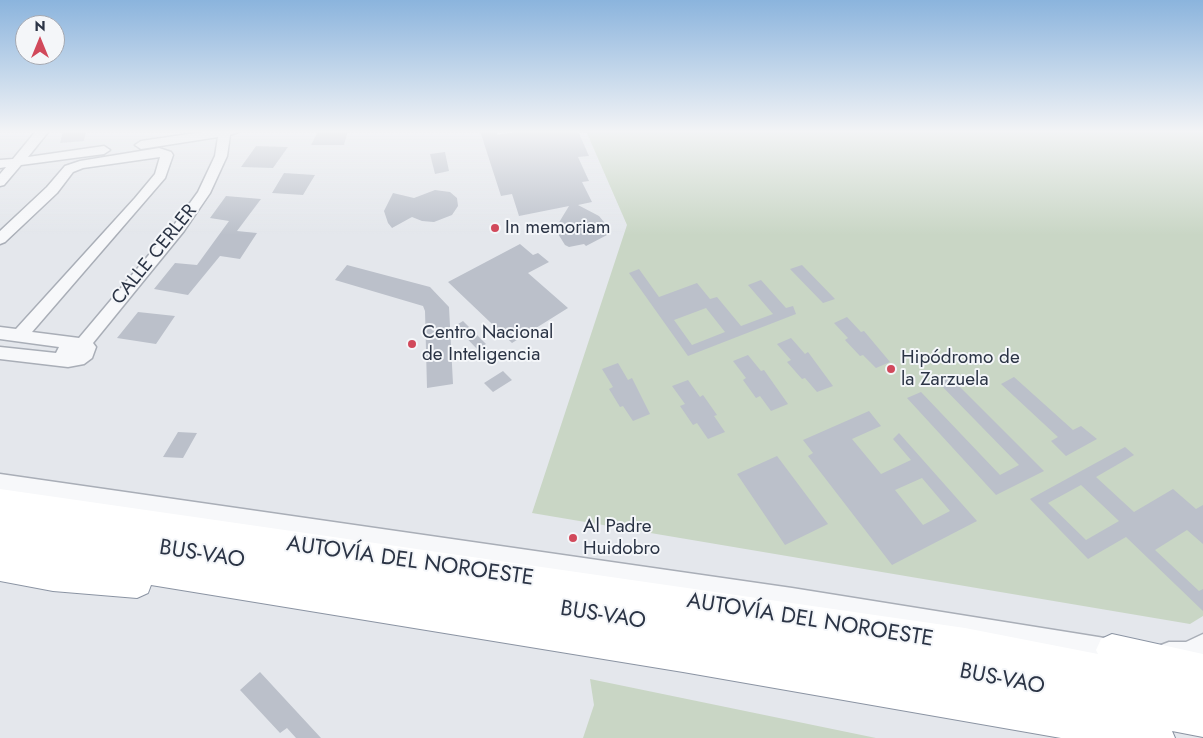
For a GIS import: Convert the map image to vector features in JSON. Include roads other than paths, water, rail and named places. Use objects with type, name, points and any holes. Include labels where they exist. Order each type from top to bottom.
[{"type":"highway","name":"AUTOVÍA DEL NOROESTE","points":[[0,502],[965,644],[1203,690]]},
{"type":"highway","name":"BUS-VAO","points":[[0,524],[963,672],[1203,720]]},
{"type":"highway","points":[[0,547],[342,600],[683,656],[1158,738]]},
{"type":"highway","points":[[0,567],[54,576],[342,600]]},
{"type":"highway","points":[[1112,650],[1203,670]]},
{"type":"highway","points":[[1085,726],[1130,738]]},
{"type":"street","points":[[0,182],[15,165]]},
{"type":"street","points":[[0,239],[52,190],[69,169],[79,165]]},
{"type":"street","points":[[19,336],[140,201],[161,175],[164,165]]},
{"type":"street","name":"CALLE CERLER","points":[[0,353],[68,361],[78,360],[86,354],[88,347],[81,344],[179,228],[204,193],[217,165]]},
{"type":"street","points":[[0,333],[81,344]]},
{"type":"street","points":[[0,482],[822,602],[1112,650],[1188,653],[1203,645]]},
{"type":"place","name":"In memoriam","points":[[495,228]]},
{"type":"place","name":"Centro Nacional de Inteligencia","points":[[412,344]]},
{"type":"place","name":"Hipódromo de la Zarzuela","points":[[891,369]]},
{"type":"place","name":"Al Padre Huidobro","points":[[573,538]]}]
